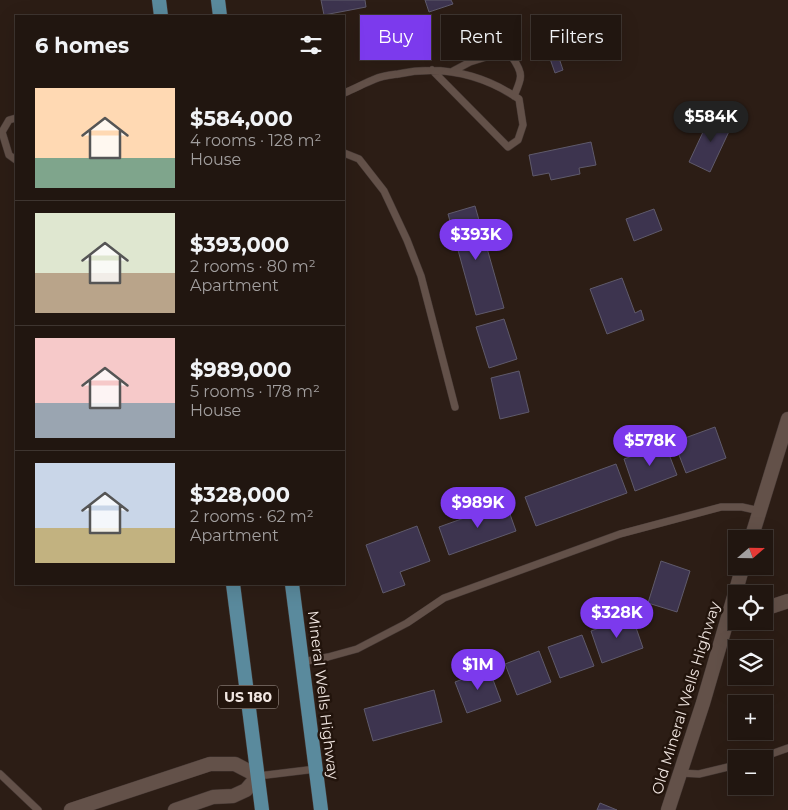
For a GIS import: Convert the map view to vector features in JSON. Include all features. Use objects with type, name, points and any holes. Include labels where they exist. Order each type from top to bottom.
[{"type":"main road","points":[[159,0],[161,15]]},
{"type":"main road","points":[[218,0],[220,15]]},
{"type":"main road","name":"US 180","points":[[234,585],[262,810]]},
{"type":"main road","name":"Mineral Wells Highway","points":[[292,585],[321,810]]},
{"type":"street","points":[[755,530],[788,419]]},
{"type":"street","points":[[773,606],[788,601]]},
{"type":"street","name":"Old Mineral Wells Highway","points":[[668,810],[728,630]]},
{"type":"street","points":[[71,810],[210,764],[235,764],[258,776],[246,790],[233,796],[213,797],[175,810]]},
{"type":"lane","points":[[453,71],[470,62],[500,53],[512,57],[521,70],[520,82],[514,96]]},
{"type":"lane","points":[[345,94],[377,78],[419,70],[432,70],[453,71],[498,86],[519,99],[523,125],[518,140],[508,147],[432,70]]},
{"type":"lane","points":[[15,118],[9,120],[2,132],[8,155],[15,159]]},
{"type":"lane","points":[[345,153],[359,159],[384,192],[407,240],[421,276],[455,407]]},
{"type":"lane","points":[[302,662],[357,649],[407,623],[444,598],[620,534],[721,507],[742,507],[760,511]]},
{"type":"lane","points":[[773,753],[788,748]]},
{"type":"lane","points":[[258,776],[316,768]]},
{"type":"lane","points":[[680,773],[699,774],[728,768]]},
{"type":"lane","points":[[0,774],[38,810]]},
{"type":"building","points":[[321,0],[365,0],[366,7],[324,15]]},
{"type":"building","points":[[425,0],[451,0],[453,4],[429,12]]},
{"type":"building","points":[[550,60],[560,60],[563,70],[555,73]]},
{"type":"building","points":[[711,115],[732,125],[710,172],[689,162]]},
{"type":"building","points":[[591,142],[596,165],[579,168],[580,174],[551,180],[549,173],[533,176],[529,155]]},
{"type":"building","points":[[475,206],[504,308],[476,315],[448,214]]},
{"type":"building","points":[[654,209],[662,230],[634,241],[626,219]]},
{"type":"building","points":[[622,278],[635,313],[641,310],[644,320],[607,334],[590,289]]},
{"type":"building","points":[[504,319],[517,359],[489,368],[476,327]]},
{"type":"building","points":[[519,371],[529,412],[500,419],[491,378]]},
{"type":"building","points":[[715,427],[726,458],[686,473],[674,442]]},
{"type":"building","points":[[665,444],[677,475],[635,491],[624,459]]},
{"type":"building","points":[[616,464],[627,493],[536,526],[525,497]]},
{"type":"building","points":[[506,503],[516,531],[449,555],[439,527]]},
{"type":"building","points":[[417,526],[430,561],[400,572],[405,585],[383,593],[366,545]]},
{"type":"building","points":[[661,561],[690,571],[677,612],[648,603]]},
{"type":"building","points":[[632,616],[643,648],[602,663],[591,631]]},
{"type":"building","points":[[582,635],[594,666],[560,678],[548,647]]},
{"type":"building","points":[[539,651],[551,682],[517,695],[505,664]]},
{"type":"building","points":[[489,669],[501,701],[467,713],[455,682]]},
{"type":"building","points":[[434,690],[442,722],[373,741],[364,709]]},
{"type":"building","points":[[600,803],[617,810],[597,810]]}]
